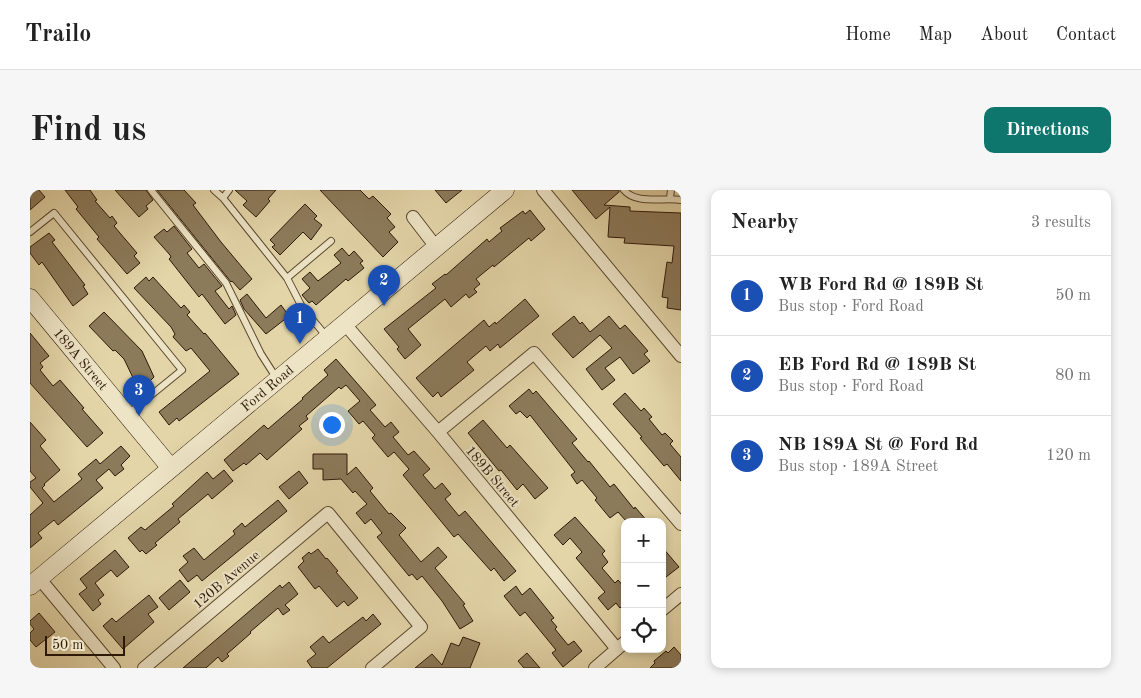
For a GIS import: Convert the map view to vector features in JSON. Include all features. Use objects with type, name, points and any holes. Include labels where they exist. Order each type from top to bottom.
[{"type":"main road","name":"Ford Road","points":[[35,582],[170,467],[278,380],[496,195]]},
{"type":"main road","name":"189A Street","points":[[32,303],[170,467]]},
{"type":"street","points":[[543,190],[681,356]]},
{"type":"street","points":[[413,217],[436,247]]},
{"type":"street","name":"189B Street","points":[[344,323],[621,646]]},
{"type":"street","points":[[438,432],[534,354],[681,524]]},
{"type":"street","name":"120B Avenue","points":[[144,668],[328,513],[422,627],[372,668]]},
{"type":"street","points":[[35,582],[114,668]]},
{"type":"street","points":[[664,608],[681,594]]},
{"type":"street","points":[[595,668],[621,646]]},
{"type":"lane","points":[[151,190],[226,283],[261,354],[278,380]]},
{"type":"lane","points":[[214,190],[223,198],[287,278],[302,308],[327,337]]},
{"type":"lane","points":[[223,198],[229,190]]},
{"type":"lane","points":[[624,190],[639,199],[670,198],[681,200]]},
{"type":"lane","points":[[670,198],[671,190]]},
{"type":"lane","points":[[30,232],[54,213],[182,370],[127,414]]},
{"type":"lane","points":[[287,278],[331,241]]},
{"type":"building","points":[[30,190],[39,190],[45,197],[30,210]]},
{"type":"building","points":[[65,190],[90,190],[97,200],[95,201],[117,223],[114,226],[137,253],[134,256],[140,263],[127,274],[97,239],[99,237],[76,209],[78,207]]},
{"type":"building","points":[[115,190],[146,190],[153,200],[146,206],[148,209],[139,217]]},
{"type":"building","points":[[157,190],[184,190],[196,203],[193,205],[221,242],[252,279],[240,290],[231,282]]},
{"type":"building","points":[[235,190],[276,190],[268,199],[270,201],[256,217],[243,205],[247,201]]},
{"type":"building","points":[[320,190],[360,190],[369,199],[373,196],[391,214],[387,218],[395,227],[389,232],[398,242],[383,257]]},
{"type":"building","points":[[435,190],[462,190],[446,203]]},
{"type":"building","points":[[572,190],[619,190],[604,205],[630,207],[630,211],[681,213],[681,310],[667,308],[668,298],[662,297],[667,262],[672,263],[674,246],[624,243],[625,238],[608,237],[610,207],[596,219]]},
{"type":"building","points":[[305,204],[317,216],[314,219],[322,225],[311,240],[303,232],[280,255],[272,247],[275,245],[270,240]]},
{"type":"building","points":[[530,210],[545,229],[531,241],[529,238],[494,267],[493,265],[476,279],[480,284],[474,289],[477,292],[469,298],[466,294],[451,307],[445,299],[408,329],[421,345],[405,359],[397,349],[399,347],[384,329],[436,288],[432,284],[446,275],[487,239],[489,242],[502,231],[500,228],[523,211],[525,214]]},
{"type":"building","points":[[174,226],[192,249],[187,253],[199,268],[204,264],[222,286],[215,291],[229,309],[232,306],[236,315],[225,324],[202,294],[199,297],[169,259],[170,255],[154,237],[164,229],[167,232]]},
{"type":"building","points":[[49,233],[55,240],[52,242],[85,285],[83,286],[88,294],[73,306],[42,262],[39,265],[30,253],[30,247]]},
{"type":"building","points":[[342,248],[349,256],[354,251],[363,261],[360,263],[364,268],[348,281],[346,279],[316,305],[312,301],[309,303],[302,295],[310,288],[302,279],[310,272],[318,281],[341,263],[334,255]]},
{"type":"building","points":[[146,277],[149,281],[153,277],[181,308],[184,305],[190,312],[187,315],[205,333],[239,374],[179,421],[177,418],[169,425],[159,412],[210,371],[191,348],[186,351],[173,337],[175,334],[171,327],[134,288]]},
{"type":"building","points":[[247,294],[266,318],[281,305],[289,316],[266,334],[244,309],[240,300]]},
{"type":"building","points":[[525,299],[539,316],[500,348],[498,344],[490,351],[486,346],[467,362],[474,370],[441,397],[438,392],[433,397],[416,378],[484,320],[489,327],[495,322],[496,324]]},
{"type":"building","points":[[104,312],[142,351],[154,377],[140,388],[136,384],[124,359],[115,350],[113,351],[89,326]]},
{"type":"building","points":[[574,316],[590,332],[609,316],[620,329],[625,325],[648,351],[644,354],[650,361],[633,374],[620,357],[605,368],[615,380],[602,390],[586,369],[612,348],[600,335],[573,358],[552,334]]},
{"type":"building","points":[[30,333],[49,356],[40,363],[43,367],[40,370],[53,386],[60,380],[103,433],[87,447],[30,383]]},
{"type":"building","points":[[336,359],[376,405],[370,410],[385,427],[391,422],[399,432],[393,437],[408,455],[414,451],[430,469],[423,475],[435,489],[442,483],[451,494],[445,499],[459,516],[465,511],[516,571],[504,581],[494,568],[491,571],[458,534],[454,537],[403,475],[409,469],[394,452],[388,457],[372,438],[375,435],[363,421],[359,424],[348,411],[360,401],[346,385],[341,389],[339,387],[306,416],[308,419],[299,426],[302,429],[267,460],[260,453],[246,465],[244,463],[233,471],[224,460],[264,425],[268,429],[303,399],[328,375],[324,370]]},
{"type":"building","points":[[529,389],[533,394],[536,391],[577,439],[572,443],[588,462],[610,487],[614,484],[634,509],[635,507],[645,518],[623,518],[618,512],[610,518],[582,480],[577,484],[571,475],[575,472],[530,415],[527,418],[520,411],[516,414],[509,406]]},
{"type":"building","points":[[625,393],[641,411],[644,408],[652,417],[649,419],[662,435],[665,433],[673,441],[670,444],[681,457],[681,481],[667,464],[664,466],[613,404]]},
{"type":"building","points":[[483,420],[507,448],[510,445],[548,488],[535,499],[523,484],[517,490],[468,433]]},
{"type":"building","points":[[30,422],[46,440],[40,446],[60,470],[42,488],[54,502],[82,479],[78,474],[96,459],[100,464],[121,446],[130,456],[121,465],[124,469],[115,476],[109,469],[96,480],[103,488],[58,525],[54,520],[38,533],[42,538],[30,548],[30,515],[43,503],[30,487],[30,482],[36,478],[30,471]]},
{"type":"building","points":[[313,454],[347,454],[347,475],[356,467],[373,488],[370,491],[389,514],[391,513],[406,528],[399,535],[421,562],[438,547],[447,557],[435,568],[465,604],[463,605],[473,621],[460,629],[442,601],[422,576],[417,580],[412,574],[409,576],[377,537],[382,533],[371,519],[365,524],[356,513],[367,504],[355,491],[353,493],[341,479],[323,480],[323,469],[313,469]]},
{"type":"building","points":[[224,470],[233,481],[212,499],[208,494],[178,519],[180,522],[155,543],[157,545],[146,554],[142,550],[140,552],[128,538],[141,527],[145,530],[174,506],[172,504],[207,472],[213,479]]},
{"type":"building","points":[[299,471],[308,483],[289,499],[279,487]]},
{"type":"building","points":[[278,500],[287,511],[202,581],[197,575],[188,582],[179,570],[188,562],[183,556],[194,548],[204,560],[235,534],[233,531],[242,523],[245,527]]},
{"type":"building","points":[[575,517],[605,551],[602,554],[608,562],[602,568],[615,583],[618,580],[621,583],[620,608],[616,603],[608,610],[598,598],[605,592],[576,558],[582,552],[570,538],[563,545],[554,535]]},
{"type":"building","points":[[318,549],[338,571],[336,572],[358,598],[348,606],[344,601],[337,607],[319,586],[315,589],[298,567],[304,561],[302,558],[309,552],[311,554]]},
{"type":"building","points":[[115,550],[129,567],[117,577],[111,570],[95,583],[104,595],[98,600],[101,604],[93,611],[79,594],[87,588],[80,579]]},
{"type":"building","points":[[666,552],[679,567],[666,577]]},
{"type":"building","points":[[180,580],[190,592],[169,610],[159,598]]},
{"type":"building","points":[[289,582],[298,594],[285,605],[290,610],[283,615],[278,608],[227,654],[229,656],[222,662],[218,657],[206,668],[183,668],[280,585],[282,588]]},
{"type":"building","points":[[516,586],[522,595],[530,588],[554,618],[551,620],[557,627],[555,629],[568,645],[574,641],[582,651],[563,667],[552,653],[556,650],[525,612],[520,616],[504,596]]},
{"type":"building","points":[[149,595],[158,607],[148,614],[154,622],[123,649],[103,626],[112,618],[116,622]]},
{"type":"building","points":[[39,613],[55,632],[36,647],[30,640],[30,633],[34,629],[30,621]]},
{"type":"building","points":[[373,614],[381,624],[327,668],[312,668],[307,661],[316,654],[310,647],[323,636],[329,643],[363,617],[366,621]]},
{"type":"building","points":[[463,637],[480,643],[470,668],[415,668],[432,654],[442,665],[451,643],[459,646]]},
{"type":"building","points":[[674,647],[681,655],[681,668],[650,668],[655,663],[654,661],[666,653],[666,651],[668,653]]},
{"type":"building","points":[[527,653],[540,668],[524,668],[518,661]]},
{"type":"place","name":"EB Ford Rd @ 189B St","points":[[384,306]]},
{"type":"place","name":"WB Ford Rd @ 189B St","points":[[300,344]]},
{"type":"place","name":"NB 189A St @ Ford Rd","points":[[139,416]]}]
